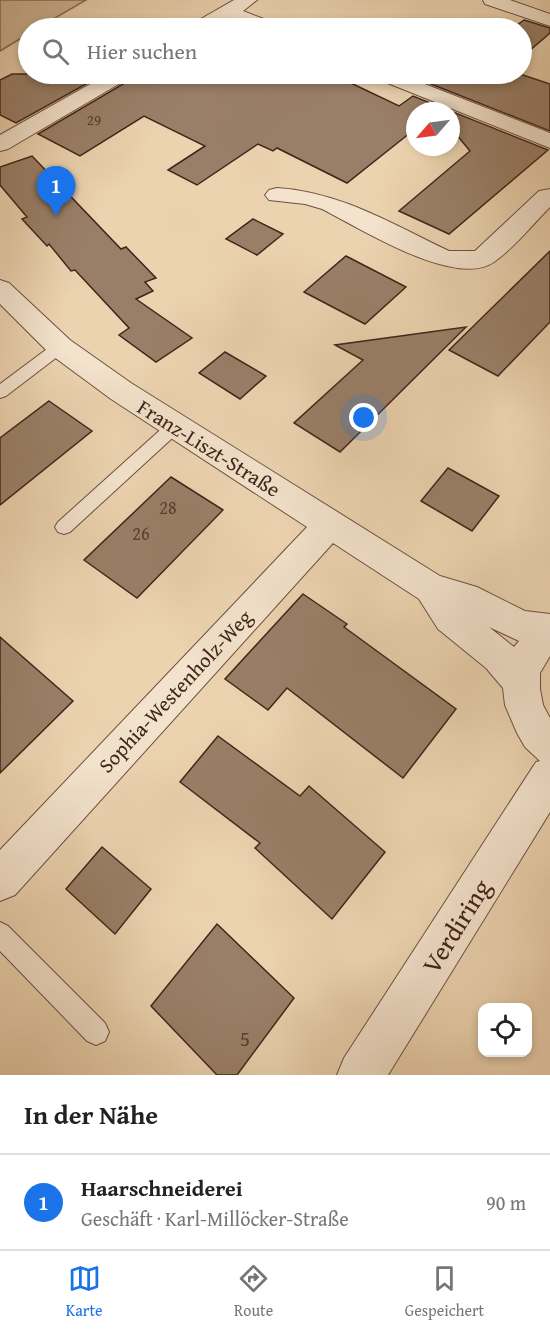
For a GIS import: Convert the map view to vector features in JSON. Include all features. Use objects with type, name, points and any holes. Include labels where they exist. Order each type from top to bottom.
[{"type":"street","points":[[218,18],[248,0]]},
{"type":"street","points":[[492,0],[550,20]]},
{"type":"street","points":[[229,12],[244,18]]},
{"type":"street","points":[[0,144],[105,84]]},
{"type":"street","points":[[407,84],[550,141]]},
{"type":"street","points":[[277,195],[306,197],[331,204],[440,257],[457,262],[484,257],[549,195]]},
{"type":"street","name":"Franz-Liszt-Straße","points":[[0,289],[60,347],[174,427],[431,589],[465,598],[521,626],[550,630]]},
{"type":"street","name":"Sophia-Westenholz-Weg","points":[[7,860],[330,524]]},
{"type":"street","name":"Franz-Liszt-Straße","points":[[431,589],[450,618],[499,656],[520,681]]},
{"type":"street","points":[[550,635],[530,652],[523,664],[520,681],[525,711],[531,723],[550,746]]},
{"type":"street","name":"Verdiring","points":[[361,1075],[550,776]]},
{"type":"lane","points":[[0,392],[60,347]]},
{"type":"lane","points":[[64,527],[174,427]]},
{"type":"lane","points":[[0,934],[96,1032]]},
{"type":"shaded area","points":[[0,0],[86,0],[55,18],[18,18],[18,40],[0,51]]},
{"type":"building","points":[[532,22],[550,28],[550,33],[532,48]]},
{"type":"building","points":[[12,74],[18,74],[18,84],[86,84],[16,123],[0,115],[0,80]]},
{"type":"building","points":[[532,78],[550,84],[550,131],[431,84],[532,84]]},
{"type":"building","points":[[123,84],[353,84],[399,106],[413,96],[428,102],[406,102],[406,136],[347,183],[277,148],[273,151],[258,144],[197,185],[168,170],[205,146],[144,116],[80,156],[38,134]]},
{"type":"building","points":[[460,115],[548,150],[449,234],[399,211],[470,151],[460,139]]},
{"type":"building","points":[[32,156],[121,249],[126,247],[156,278],[145,282],[153,291],[136,299],[192,338],[156,362],[119,335],[129,328],[75,270],[71,271],[49,244],[47,246],[22,219],[27,217],[0,185],[0,167]]},
{"type":"building","points":[[253,219],[283,234],[257,255],[226,239]]},
{"type":"building","points":[[550,251],[550,322],[498,376],[449,350]]},
{"type":"building","points":[[346,256],[406,287],[365,324],[304,292]]},
{"type":"building","points":[[466,327],[340,452],[294,423],[363,360],[335,345]]},
{"type":"building","points":[[225,352],[266,376],[240,399],[199,373]]},
{"type":"building","points":[[49,401],[92,431],[0,505],[0,438]]},
{"type":"building","points":[[448,468],[499,496],[472,531],[421,501]]},
{"type":"building","points":[[171,477],[223,510],[137,598],[84,560]]},
{"type":"building","points":[[303,594],[347,624],[344,627],[456,709],[403,778],[287,688],[268,710],[225,679]]},
{"type":"building","points":[[0,637],[73,701],[0,773]]},
{"type":"building","points":[[218,736],[300,796],[309,786],[385,852],[332,919],[255,848],[260,843],[180,782]]},
{"type":"building","points":[[102,847],[151,889],[115,934],[66,889]]},
{"type":"building","points":[[217,924],[294,998],[237,1075],[217,1075],[151,1006]]},
{"type":"place","name":"Haarschneiderei","points":[[56,216]]}]
